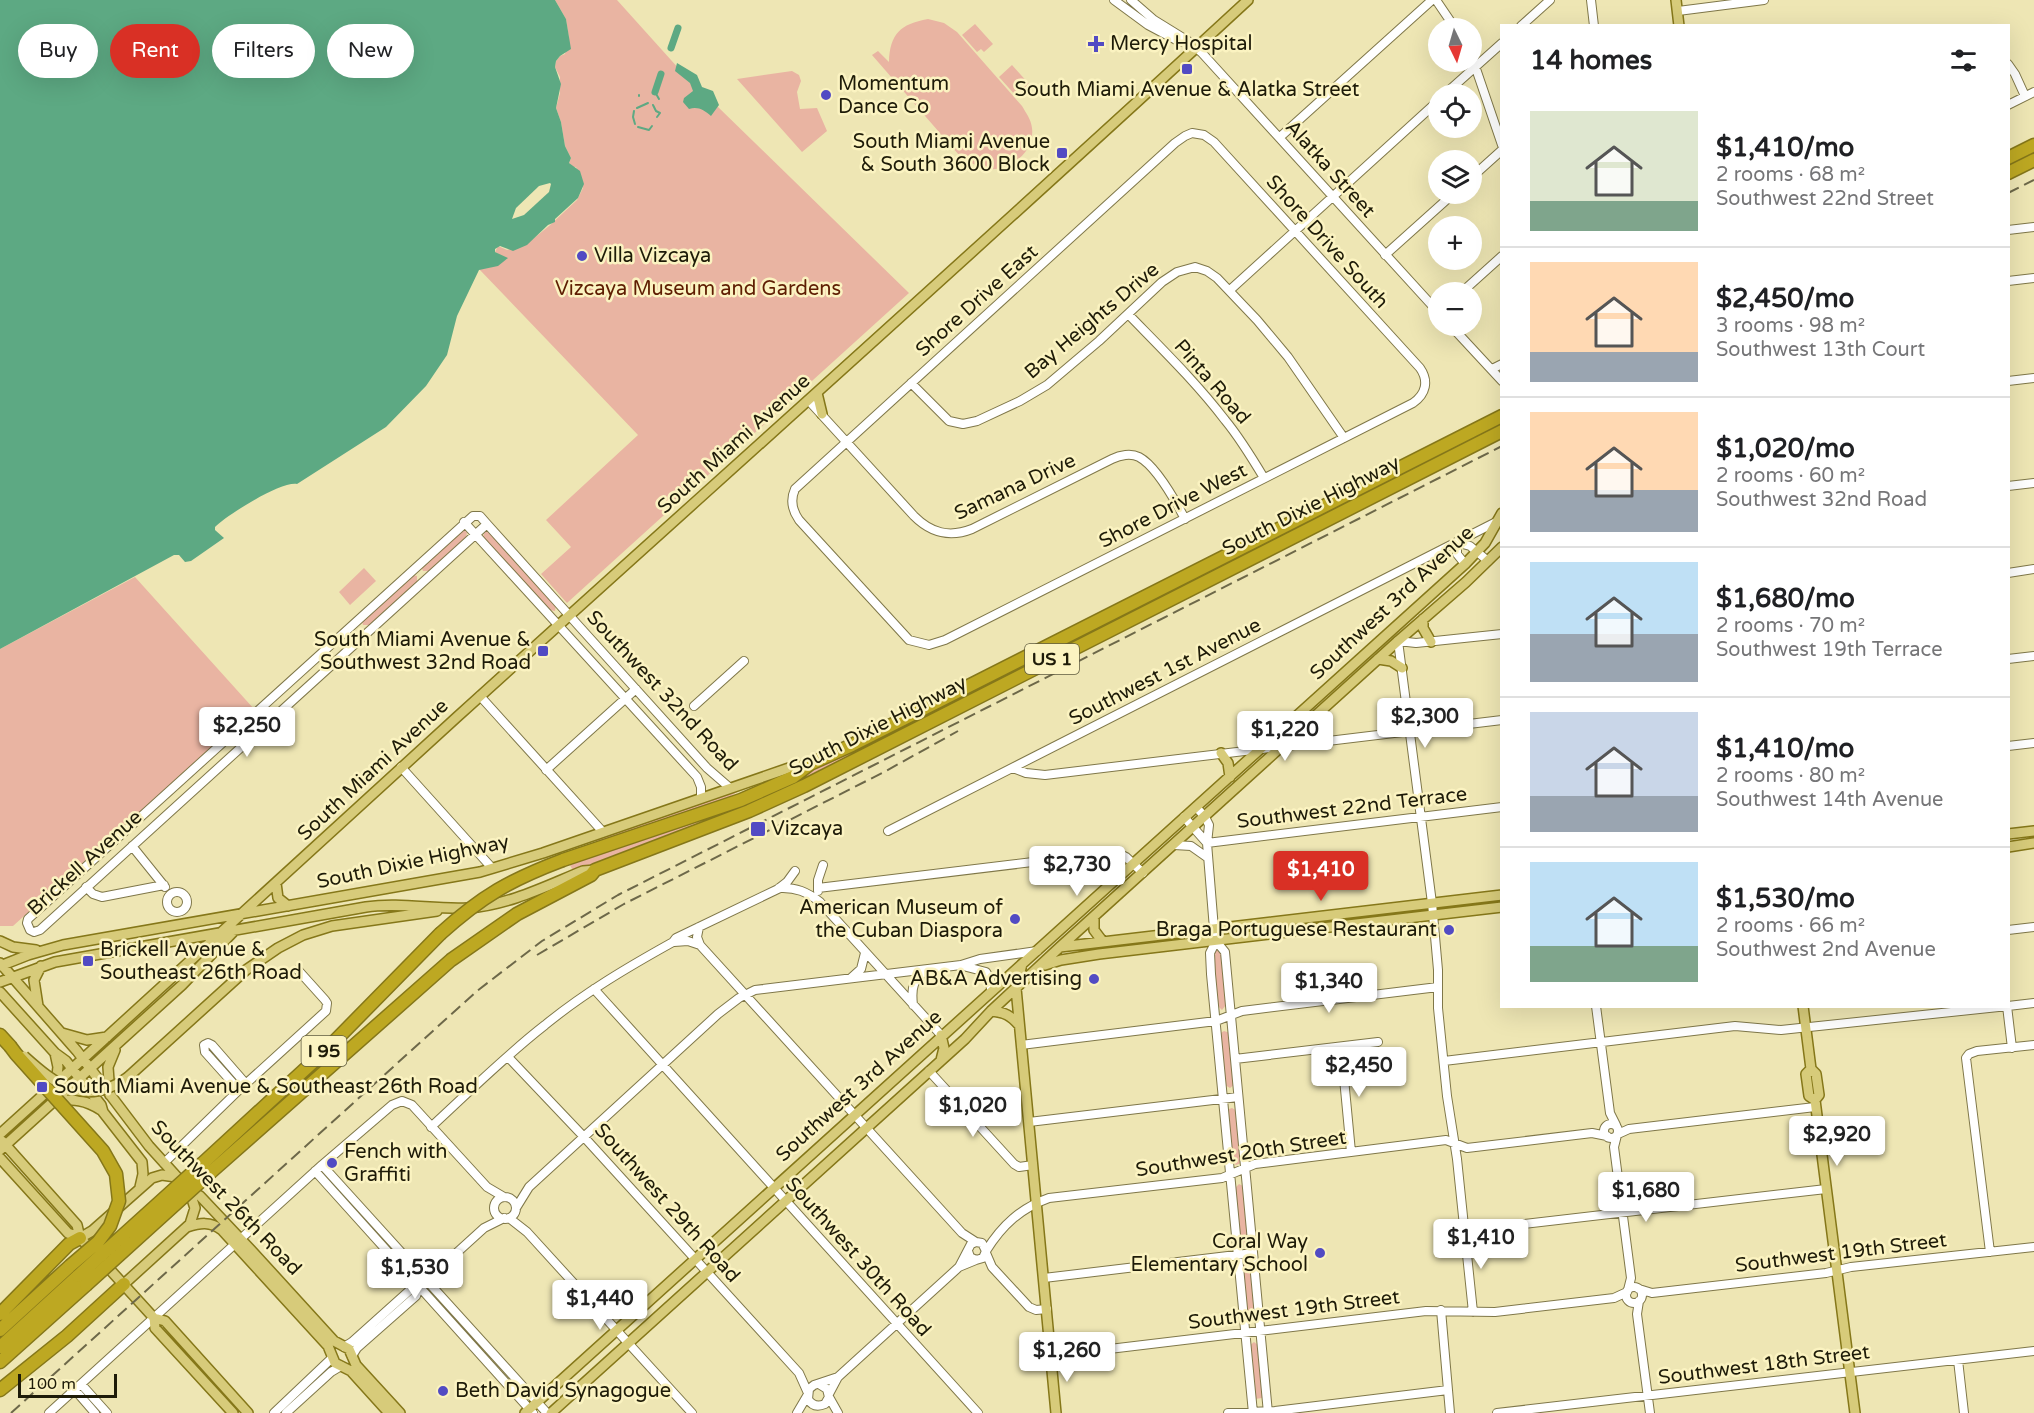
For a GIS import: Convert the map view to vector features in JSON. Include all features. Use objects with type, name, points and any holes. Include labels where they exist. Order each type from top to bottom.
[{"type":"highway","points":[[2010,157],[2034,145]]},
{"type":"highway","points":[[2010,172],[2034,160]]},
{"type":"highway","name":"South Dixie Highway","points":[[810,764],[852,746],[1500,417]]},
{"type":"highway","name":"South Dixie Highway","points":[[595,870],[749,811],[804,786],[1500,432]]},
{"type":"highway","name":"I 95","points":[[207,1167],[440,934],[466,910],[497,889],[563,860],[741,800],[793,777],[810,764]]},
{"type":"highway","name":"I 95","points":[[0,1347],[78,1275],[452,960],[517,914],[591,875],[595,870]]},
{"type":"highway","points":[[0,1035],[103,1151],[116,1174],[119,1201],[110,1226],[78,1275],[0,1330]]},
{"type":"highway","points":[[0,1314],[69,1244],[80,1238]]},
{"type":"highway","name":"I 95","points":[[0,1362],[78,1275]]},
{"type":"highway","points":[[0,1390],[67,1336],[124,1284]]},
{"type":"main road","name":"South Miami Avenue","points":[[0,1134],[401,767],[817,393],[1248,0]]},
{"type":"main road","points":[[1676,0],[1679,24]]},
{"type":"main road","points":[[817,393],[822,414]]},
{"type":"main road","name":"Southwest 3rd Avenue","points":[[531,1409],[941,1035],[1465,564],[1478,552],[1500,517]]},
{"type":"main road","name":"Southwest 3rd Avenue","points":[[549,1413],[929,1071],[1060,947],[1500,549]]},
{"type":"main road","points":[[1423,619],[1423,628],[1431,642]]},
{"type":"main road","points":[[1390,632],[1398,641]]},
{"type":"main road","points":[[1378,659],[1391,661],[1402,668]]},
{"type":"main road","points":[[1313,718],[1315,732],[1325,741]]},
{"type":"main road","points":[[1221,753],[1228,763],[1230,777]]},
{"type":"main road","name":"South Dixie Highway","points":[[243,914],[446,879],[492,868],[789,768],[810,764]]},
{"type":"main road","points":[[2010,834],[2034,831]]},
{"type":"main road","points":[[2010,847],[2034,843]]},
{"type":"main road","name":"South Dixie Highway","points":[[233,932],[373,906],[475,907],[504,902],[583,871],[595,870]]},
{"type":"main road","points":[[276,883],[278,898],[288,906]]},
{"type":"main road","points":[[1037,951],[1500,894]]},
{"type":"main road","points":[[1040,967],[1061,960],[1500,907]]},
{"type":"main road","points":[[10,1046],[50,1079],[67,1088],[81,1091],[99,1090],[115,1085],[128,1077],[246,970],[284,944],[332,926],[456,908]]},
{"type":"main road","name":"South Miami Avenue","points":[[2,1145],[54,1102],[182,985],[233,932],[243,914]]},
{"type":"main road","points":[[0,965],[74,943],[243,914]]},
{"type":"main road","points":[[1094,917],[1094,930],[1103,942]]},
{"type":"main road","points":[[0,982],[41,966],[233,932]]},
{"type":"main road","points":[[190,939],[196,947],[194,957]]},
{"type":"main road","points":[[0,941],[13,947],[42,951]]},
{"type":"main road","points":[[1023,962],[1016,988],[1056,1413]]},
{"type":"main road","name":"Southwest 26th Road","points":[[0,965],[83,1059],[145,1142],[187,1188],[200,1196],[328,1346],[332,1356]]},
{"type":"main road","points":[[39,1008],[34,980],[41,966]]},
{"type":"main road","name":"Southwest 26th Road","points":[[0,992],[80,1078],[142,1162],[143,1174],[140,1187]]},
{"type":"main road","points":[[0,1004],[18,1011]]},
{"type":"main road","points":[[1803,1008],[1810,1069],[1816,1077],[1819,1095],[1815,1104],[1855,1413]]},
{"type":"main road","points":[[991,1011],[1010,1015],[1019,1025]]},
{"type":"main road","points":[[60,1032],[87,1040],[109,1036]]},
{"type":"main road","points":[[941,1035],[944,1048],[941,1060]]},
{"type":"main road","points":[[110,1096],[108,1067],[117,1045]]},
{"type":"main road","points":[[55,1053],[58,1067],[56,1083]]},
{"type":"main road","points":[[54,1102],[86,1101],[103,1112]]},
{"type":"main road","points":[[2,1145],[77,1225],[80,1238]]},
{"type":"main road","points":[[0,1158],[68,1233],[80,1238],[154,1317],[165,1321],[248,1413]]},
{"type":"main road","points":[[80,1238],[92,1231],[140,1187],[158,1176],[176,1177]]},
{"type":"main road","points":[[124,1284],[193,1219],[195,1208],[193,1198],[187,1188]]},
{"type":"main road","name":"Southwest 26th Road","points":[[187,1227],[201,1223],[216,1226],[238,1241],[343,1347]]},
{"type":"main road","points":[[154,1317],[155,1328],[233,1413]]},
{"type":"main road","points":[[389,1413],[351,1371],[335,1363],[332,1356],[335,1350],[343,1347],[349,1349],[352,1357],[400,1413]]},
{"type":"main road","points":[[342,1366],[350,1363],[352,1357]]},
{"type":"street","points":[[1114,0],[1123,3],[1154,29],[1196,48]]},
{"type":"street","points":[[1131,0],[1163,27],[1196,48]]},
{"type":"street","points":[[1280,137],[1434,0],[1448,18]]},
{"type":"street","points":[[1523,24],[1550,0]]},
{"type":"street","points":[[1591,0],[1594,24]]},
{"type":"street","points":[[1678,11],[1764,0]]},
{"type":"street","points":[[1482,61],[1500,46]]},
{"type":"street","name":"Alatka Street","points":[[1196,48],[1280,137],[1428,301]]},
{"type":"street","points":[[2010,67],[2025,96]]},
{"type":"street","points":[[1456,84],[1469,72]]},
{"type":"street","points":[[1477,72],[1500,139]]},
{"type":"street","points":[[2010,104],[2034,92]]},
{"type":"street","points":[[1230,290],[1428,110]]},
{"type":"street","name":"Shore Drive South","points":[[1195,133],[1204,135],[1214,142],[1420,368],[1425,375],[1425,382]]},
{"type":"street","name":"Shore Drive East","points":[[924,644],[913,642],[906,637],[799,520],[792,503],[795,489],[1175,143],[1195,133]]},
{"type":"street","points":[[1482,168],[1500,152]]},
{"type":"street","points":[[1385,255],[1442,204]]},
{"type":"street","points":[[2010,230],[2034,227]]},
{"type":"street","points":[[1473,282],[1500,258]]},
{"type":"street","name":"Bay Heights Drive","points":[[911,383],[949,421],[963,424],[978,422],[1047,385],[1071,366],[1162,282],[1177,272],[1190,268],[1207,271],[1230,290],[1288,357],[1344,438]]},
{"type":"street","points":[[2010,281],[2034,278]]},
{"type":"street","name":"Pinta Road","points":[[1128,314],[1212,403],[1235,433],[1264,478]]},
{"type":"street","points":[[1461,336],[1500,379]]},
{"type":"street","points":[[1492,369],[1500,365]]},
{"type":"street","points":[[2010,381],[2034,378]]},
{"type":"street","name":"Shore Drive West","points":[[924,644],[945,640],[1344,438],[1418,399],[1424,392],[1425,382]]},
{"type":"street","name":"Samana Drive","points":[[808,400],[914,516],[925,526],[938,532],[957,534],[972,529],[1124,455],[1136,456],[1145,462],[1160,479],[1185,519]]},
{"type":"street","points":[[2010,486],[2034,483]]},
{"type":"street","name":"Southwest 32nd Road","points":[[476,515],[487,524],[707,768],[730,789]]},
{"type":"street","name":"Brickell Avenue","points":[[476,515],[464,522],[414,567],[28,919],[29,929],[34,932],[40,930],[487,524]]},
{"type":"street","name":"Southwest 1st Avenue","points":[[888,831],[1457,543],[1500,517]]},
{"type":"street","name":"Southwest 32nd Road","points":[[464,522],[697,777],[701,787],[701,798]]},
{"type":"street","points":[[1465,564],[1457,554],[1457,543],[1466,543],[1488,561]]},
{"type":"street","points":[[414,567],[425,580]]},
{"type":"street","points":[[2010,573],[2034,569]]},
{"type":"street","points":[[356,621],[366,633]]},
{"type":"street","points":[[1473,1312],[1455,1144],[1449,1112],[1431,903],[1398,641],[1416,643],[1500,634]]},
{"type":"street","points":[[2010,659],[2034,656]]},
{"type":"street","points":[[694,706],[744,661]]},
{"type":"street","points":[[546,770],[636,689]]},
{"type":"street","points":[[480,696],[603,832]]},
{"type":"street","points":[[1012,768],[1026,773],[1045,775],[1500,720]]},
{"type":"street","points":[[236,729],[247,741]]},
{"type":"street","points":[[2010,746],[2034,743]]},
{"type":"street","points":[[401,767],[492,868]]},
{"type":"street","points":[[183,777],[194,789]]},
{"type":"street","points":[[1196,807],[1205,816],[1209,825],[1207,843],[1214,928],[1216,940],[1225,952],[1268,1412]]},
{"type":"street","name":"Southwest 22nd Terrace","points":[[1207,843],[1500,807]]},
{"type":"street","points":[[1184,817],[1207,843]]},
{"type":"street","points":[[1174,844],[1191,846],[1208,858]]},
{"type":"street","points":[[132,846],[171,894]]},
{"type":"street","points":[[1108,853],[1115,860],[1120,875]]},
{"type":"street","points":[[818,888],[1108,853],[1122,854],[1143,873]]},
{"type":"street","points":[[820,902],[818,880],[823,866]]},
{"type":"street","points":[[432,1127],[543,1026],[594,989],[673,942],[676,938],[778,889],[795,872]]},
{"type":"street","points":[[86,887],[93,894],[102,897],[164,885]]},
{"type":"street","points":[[778,889],[796,889],[810,894],[820,902],[941,1035]]},
{"type":"street","points":[[699,927],[697,938],[700,945],[962,1233],[984,1245],[992,1267],[1030,1308],[1047,1310]]},
{"type":"street","points":[[2010,930],[2034,927]]},
{"type":"street","points":[[1216,940],[1210,953],[1253,1412]]},
{"type":"street","points":[[673,942],[688,941],[700,945]]},
{"type":"street","points":[[352,1357],[357,1348],[416,1296],[423,1284],[484,1228],[506,1218],[516,1210],[529,1187],[718,1014],[745,995],[755,990],[961,965],[980,959],[1037,951]]},
{"type":"street","points":[[850,979],[862,968],[865,953]]},
{"type":"street","points":[[961,965],[986,972],[990,979],[991,990]]},
{"type":"street","points":[[914,1005],[912,985],[918,976],[929,969]]},
{"type":"street","points":[[164,1163],[239,1090],[323,1014],[327,1007],[325,1000],[298,970]]},
{"type":"street","points":[[1021,1045],[1216,1021],[1242,1011],[1438,987]]},
{"type":"street","name":"Southwest 30th Road","points":[[594,989],[978,1413]]},
{"type":"street","points":[[2010,1006],[2034,1003]]},
{"type":"street","points":[[1596,1008],[1631,1278],[1626,1297],[1637,1314]]},
{"type":"street","points":[[1444,1061],[1735,1026],[1774,1030],[1805,1028],[1990,1008]]},
{"type":"street","points":[[2008,1008],[2012,1048]]},
{"type":"street","points":[[1235,1059],[1378,1042]]},
{"type":"street","points":[[239,1090],[205,1052],[203,1047],[206,1044],[212,1045],[246,1084]]},
{"type":"street","points":[[1990,1252],[1966,1058],[1977,1051],[2034,1045]]},
{"type":"street","points":[[1341,1047],[1351,1152]]},
{"type":"street","name":"Southwest 29th Road","points":[[508,1057],[584,1137],[799,1374],[818,1384]]},
{"type":"street","points":[[929,1071],[1014,1164],[1019,1167],[1033,1165]]},
{"type":"street","points":[[1029,1122],[1238,1097]]},
{"type":"street","points":[[49,1413],[321,1165],[392,1105],[402,1101],[412,1106],[487,1187],[513,1200],[527,1232]]},
{"type":"street","name":"Southwest 20th Street","points":[[1037,1202],[1052,1198],[1230,1176],[1255,1164],[1446,1140],[1467,1148],[1815,1104]]},
{"type":"street","points":[[321,1165],[531,1409],[549,1413]]},
{"type":"street","points":[[315,1171],[423,1284]]},
{"type":"street","points":[[487,1187],[486,1190],[499,1216],[527,1232],[692,1413]]},
{"type":"street","points":[[484,1228],[498,1200],[529,1187]]},
{"type":"street","points":[[1464,1231],[1826,1189]]},
{"type":"street","points":[[799,1413],[811,1387],[838,1377],[959,1267],[971,1244],[999,1231],[1022,1210],[1037,1202]]},
{"type":"street","points":[[959,1267],[983,1258],[999,1231]]},
{"type":"street","points":[[962,1233],[970,1257],[992,1267]]},
{"type":"street","name":"Southwest 19th Street","points":[[1638,1289],[1652,1293],[2034,1247]]},
{"type":"street","points":[[1044,1278],[1253,1253]]},
{"type":"street","points":[[1631,1278],[1642,1294],[1637,1314],[1650,1413]]},
{"type":"street","points":[[343,1347],[352,1342],[410,1290],[423,1284]]},
{"type":"street","points":[[1628,1291],[1638,1289]]},
{"type":"street","name":"Southwest 19th Street","points":[[1051,1356],[1441,1310],[1495,1312],[1614,1298],[1628,1291]]},
{"type":"street","name":"Southwest 19th Street","points":[[1640,1300],[1652,1293]]},
{"type":"street","name":"Southwest 19th Street","points":[[1614,1298],[1629,1302]]},
{"type":"street","points":[[1629,1302],[1635,1303],[1640,1300]]},
{"type":"street","points":[[1441,1310],[1450,1413]]},
{"type":"street","name":"Southwest 18th Street","points":[[1497,1413],[2034,1351]]},
{"type":"street","points":[[274,1413],[332,1356]]},
{"type":"street","points":[[1958,1360],[1964,1413]]},
{"type":"street","points":[[286,1413],[331,1372],[342,1366]]},
{"type":"street","name":"Southwest 29th Road","points":[[799,1374],[807,1394]]},
{"type":"street","points":[[799,1413],[827,1402],[838,1377]]},
{"type":"street","points":[[818,1384],[825,1386],[837,1413]]},
{"type":"street","points":[[78,1387],[95,1413]]},
{"type":"street","points":[[78,1387],[107,1413]]},
{"type":"street","points":[[1228,1413],[1268,1412],[1448,1390]]},
{"type":"street","points":[[807,1394],[812,1404],[832,1413]]},
{"type":"green space","name":"Vizcaya Museum and Gardens","points":[[555,0],[617,0],[680,70],[909,293],[567,603],[541,574],[571,547],[546,520],[638,435],[479,269],[491,267],[507,259],[495,252],[498,246],[507,250],[528,243],[577,200],[583,188],[576,167],[572,167],[569,163],[571,158],[565,146],[556,108],[560,93],[560,77],[555,67],[556,61],[565,54],[569,38],[566,19]]},
{"type":"green space","points":[[928,19],[944,23],[957,32],[1027,114],[1031,125],[1030,144],[1026,152],[1013,163],[997,169],[989,169],[977,166],[959,155],[872,55],[878,51],[889,62],[894,37],[898,32],[910,24]]},
{"type":"green space","points":[[975,24],[993,44],[984,52],[981,49],[977,52],[962,35]]},
{"type":"green space","points":[[1012,65],[1030,85],[1017,97],[999,77]]},
{"type":"green space","points":[[792,71],[799,75],[801,81],[797,92],[800,109],[817,108],[827,131],[802,152],[737,79]]},
{"type":"green space","points":[[1500,422],[1500,427],[774,794],[573,871],[570,865],[783,786]]},
{"type":"green space","points":[[463,530],[467,532],[466,538],[430,571],[423,571],[421,566]]},
{"type":"green space","points":[[485,531],[489,531],[556,605],[555,611],[550,610],[483,537]]},
{"type":"green space","points":[[364,568],[376,581],[350,605],[339,592]]},
{"type":"green space","points":[[413,575],[417,576],[417,583],[370,625],[363,625],[362,621]]},
{"type":"green space","points":[[135,577],[254,709],[13,926],[0,926],[0,649]]},
{"type":"green space","points":[[739,791],[729,797],[597,842],[595,839]]},
{"type":"green space","points":[[1217,947],[1221,951],[1226,1005],[1222,1010],[1217,1005],[1214,952]]},
{"type":"green space","points":[[1224,1031],[1230,1033],[1235,1084],[1230,1088],[1225,1085],[1219,1034]]},
{"type":"green space","points":[[1232,1108],[1237,1111],[1241,1159],[1241,1163],[1236,1165],[1233,1163],[1228,1113]]},
{"type":"green space","points":[[1239,1184],[1243,1186],[1249,1243],[1245,1248],[1240,1244],[1234,1189]]},
{"type":"green space","points":[[1246,1262],[1252,1266],[1256,1316],[1251,1322],[1248,1321],[1242,1267]]},
{"type":"green space","points":[[1254,1342],[1259,1346],[1263,1394],[1262,1398],[1255,1399],[1249,1346]]},
{"type":"shaded area","points":[[0,0],[555,0],[566,19],[571,49],[556,61],[555,67],[561,84],[556,108],[565,146],[571,158],[569,163],[580,171],[584,184],[578,198],[555,219],[555,222],[548,225],[527,245],[513,251],[500,246],[495,249],[495,252],[508,258],[498,266],[479,270],[457,316],[447,355],[426,386],[386,427],[297,484],[289,484],[267,493],[231,515],[215,527],[215,530],[224,538],[191,561],[185,562],[179,555],[174,555],[0,649]]},
{"type":"shaded area","points":[[677,63],[697,75],[702,87],[713,91],[719,105],[711,116],[701,109],[689,109],[683,102],[684,98],[693,91],[690,83],[675,71]]},
{"type":"pier","points":[[550,183],[549,192],[524,215],[512,219],[516,208],[539,186]]},
{"type":"waterway","points":[[671,48],[678,28]]},
{"type":"waterway","points":[[655,92],[661,74]]},
{"type":"waterway","points":[[655,92],[659,99]]},
{"type":"waterway","points":[[637,108],[648,103]]},
{"type":"waterway","points":[[653,105],[660,113],[657,117]]},
{"type":"waterway","points":[[634,111],[635,124]]},
{"type":"waterway","points":[[638,127],[649,130],[652,126]]},
{"type":"railway","points":[[2010,192],[2034,180]]},
{"type":"railway","points":[[11,1413],[477,991],[542,941],[618,895],[1500,447]]},
{"type":"railway","points":[[537,955],[624,904],[884,772],[958,731]]},
{"type":"place","name":"Mercy Hospital","points":[[1096,44]]},
{"type":"place","name":"South Miami Avenue & Alatka Street","points":[[1187,69]]},
{"type":"place","name":"Momentum Dance Co","points":[[826,95]]},
{"type":"place","name":"South Miami Avenue & South 3600 Block","points":[[1062,153]]},
{"type":"place","name":"Villa Vizcaya","points":[[582,256]]},
{"type":"place","name":"South Miami Avenue & Southwest 32nd Road","points":[[543,651]]},
{"type":"place","name":"Vizcaya","points":[[758,829]]},
{"type":"place","name":"American Museum of the Cuban Diaspora","points":[[1015,919]]},
{"type":"place","name":"Braga Portuguese Restaurant","points":[[1449,930]]},
{"type":"place","name":"Brickell Avenue & Southeast 26th Road","points":[[88,961]]},
{"type":"place","name":"AB&A Advertising","points":[[1094,979]]},
{"type":"place","name":"South Miami Avenue & Southeast 26th Road","points":[[42,1087]]},
{"type":"place","name":"Fench with Graffiti","points":[[332,1163]]},
{"type":"place","name":"Coral Way Elementary School","points":[[1320,1253]]},
{"type":"place","name":"Beth David Synagogue","points":[[443,1391]]}]
